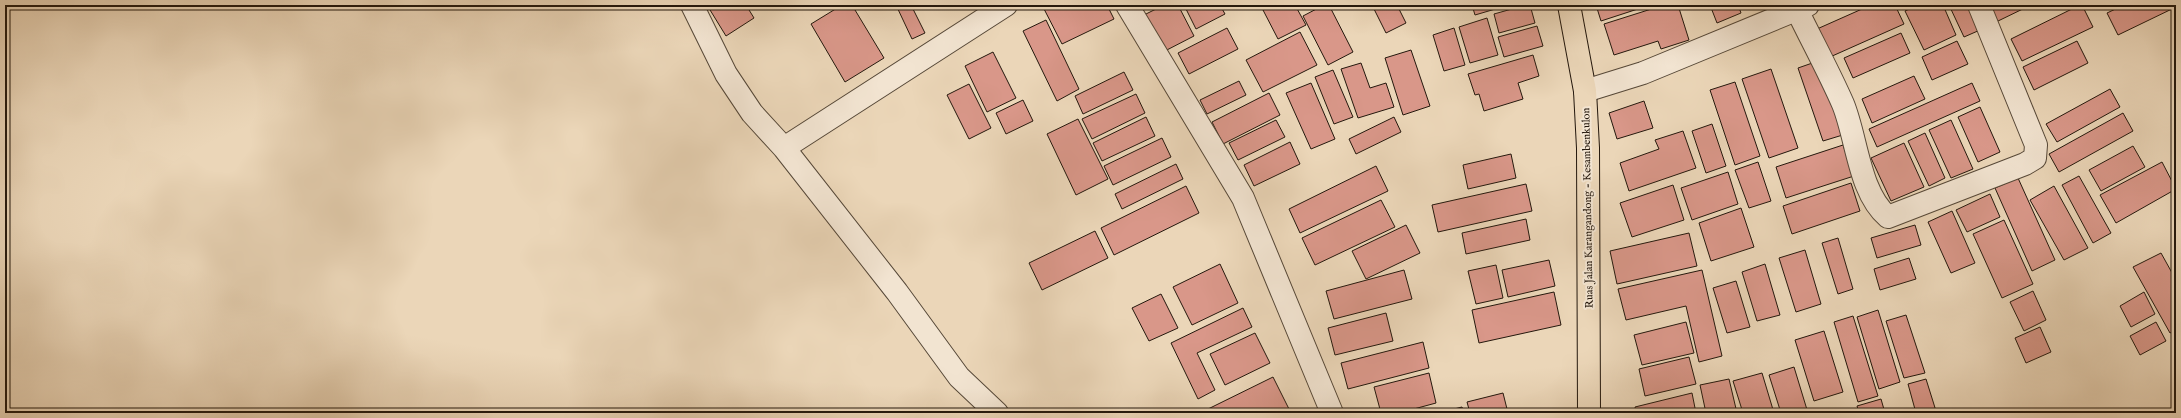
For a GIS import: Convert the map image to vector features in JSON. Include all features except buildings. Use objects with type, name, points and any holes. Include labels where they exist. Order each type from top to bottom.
[{"type":"main road","name":"Ruas Jalan Karangandong - Kesambenkulon","points":[[1569,5],[1585,91],[1588,148],[1589,413]]},
{"type":"street","points":[[692,5],[730,80],[752,113],[784,148],[897,292],[959,377],[997,413]]},
{"type":"street","points":[[784,148],[1006,5]]},
{"type":"street","points":[[1127,5],[1244,198],[1332,413]]},
{"type":"street","points":[[1585,91],[1643,73],[1803,8],[1843,105],[1869,190],[1879,209],[1888,217],[2025,164],[2035,158],[2036,145],[1979,5]]}]
